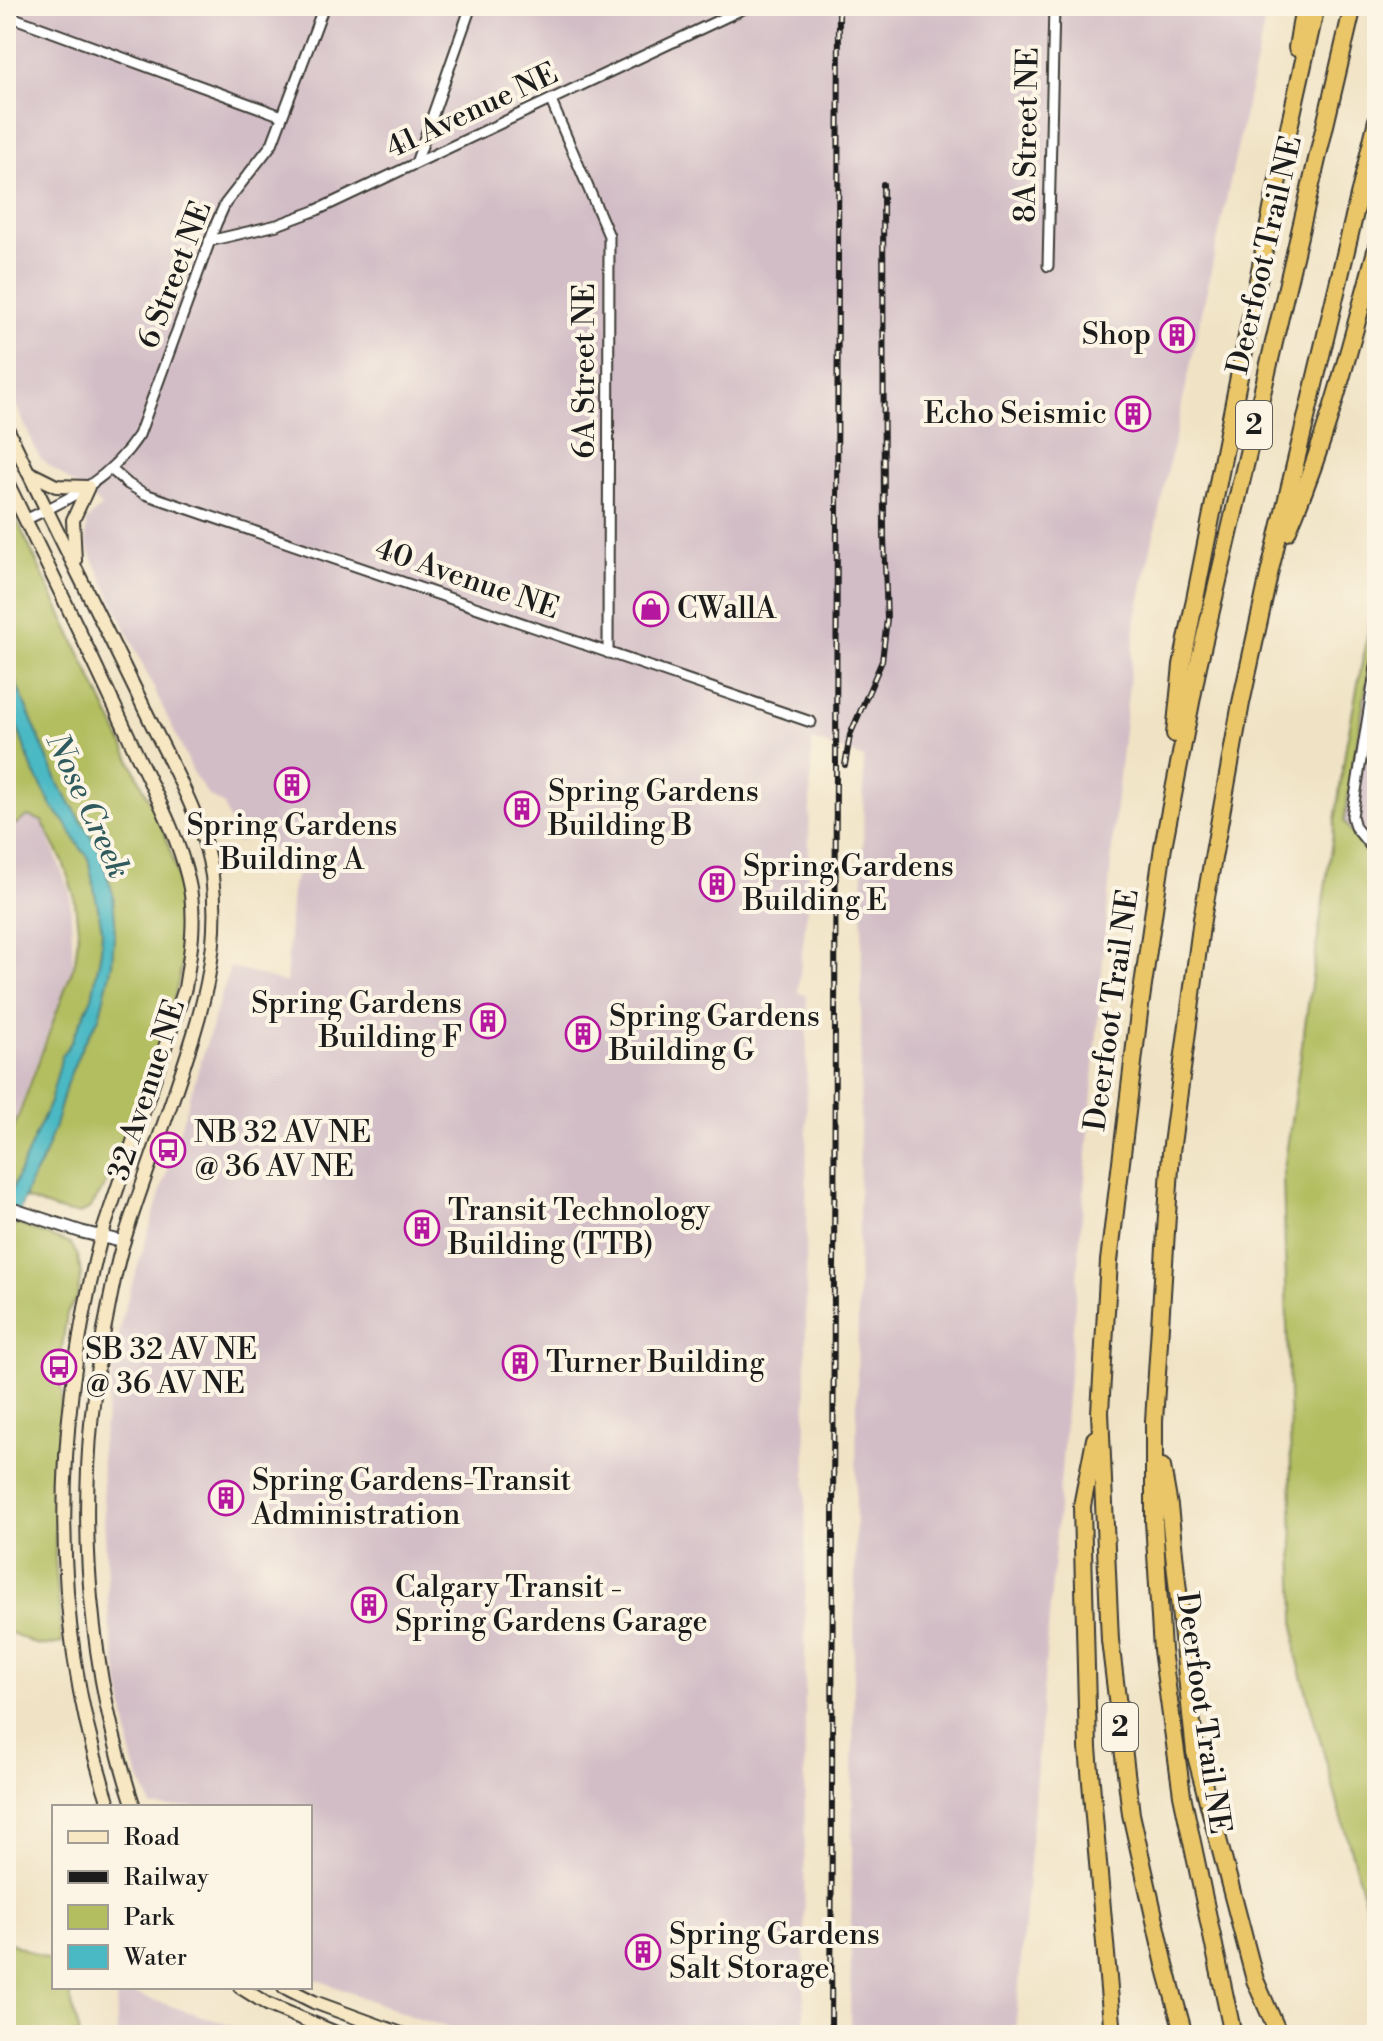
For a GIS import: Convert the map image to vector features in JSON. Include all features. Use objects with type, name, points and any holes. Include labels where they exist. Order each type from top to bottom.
[{"type":"highway","points":[[1282,159],[1288,99],[1304,6]]},
{"type":"highway","points":[[1163,847],[1182,665],[1282,159],[1316,6]]},
{"type":"highway","name":"Deerfoot Trail NE","points":[[1184,2035],[1131,1814],[1110,1640],[1100,1412],[1109,1261],[1163,847],[1198,666],[1353,6]]},
{"type":"highway","name":"Deerfoot Trail NE","points":[[1233,2035],[1182,1795],[1162,1650],[1154,1522],[1154,1421],[1171,1152],[1202,919],[1241,703],[1377,120]]},
{"type":"highway","points":[[1270,570],[1305,490],[1336,396],[1377,247]]},
{"type":"highway","points":[[1100,1412],[1082,1506],[1088,1748],[1114,2035]]},
{"type":"highway","points":[[1154,1421],[1169,1506],[1195,1752],[1255,1980],[1279,2035]]},
{"type":"main road","name":"32 Avenue NE","points":[[6,426],[199,827],[212,878],[214,927],[209,984],[124,1242],[98,1362],[91,1416],[87,1563],[95,1640],[107,1711],[133,1805]]},
{"type":"main road","points":[[28,471],[56,486],[88,487],[73,520],[77,572]]},
{"type":"main road","name":"32 Avenue NE","points":[[6,480],[170,827],[189,881],[192,947],[185,988],[101,1237],[79,1346],[65,1438],[65,1566],[73,1645],[83,1710],[109,1805]]},
{"type":"main road","points":[[243,1989],[267,2004],[341,2035]]},
{"type":"main road","points":[[288,1989],[314,2002],[404,2035]]},
{"type":"street","name":"6 Street NE","points":[[25,520],[88,487],[112,470],[128,453],[147,418],[225,204],[272,144],[324,6]]},
{"type":"street","points":[[416,163],[471,6]]},
{"type":"street","name":"41 Avenue NE","points":[[209,241],[277,225],[317,210],[551,101],[733,10],[749,6]]},
{"type":"street","name":"8A Street NE","points":[[1048,266],[1054,6]]},
{"type":"street","points":[[6,15],[282,116]]},
{"type":"street","name":"6A Street NE","points":[[551,101],[609,236],[608,653]]},
{"type":"street","name":"40 Avenue NE","points":[[112,470],[145,494],[811,722]]},
{"type":"street","points":[[1377,660],[1352,816],[1355,827],[1377,854]]},
{"type":"street","points":[[6,1207],[124,1242]]},
{"type":"shaded area","points":[[6,6],[1268,6],[1136,618],[1114,825],[1015,2035],[871,2035],[850,2030],[864,758],[812,740],[807,908],[798,992],[807,996],[804,2035],[476,2035],[416,2018],[312,1978],[312,1805],[151,1805],[133,1763],[109,1622],[101,1448],[122,1317],[230,967],[286,983],[292,888],[304,857],[297,854],[290,858],[272,851],[267,839],[253,838],[236,843],[224,805],[209,796],[196,778],[86,544],[86,521],[102,506],[40,458],[6,384]]},
{"type":"shaded area","points":[[1377,621],[1377,870],[1344,821]]},
{"type":"shaded area","points":[[28,816],[42,820],[70,893],[73,963],[6,1145],[6,825],[11,827]]},
{"type":"shaded area","points":[[116,1989],[260,2035],[117,2035]]},
{"type":"green space","points":[[6,497],[161,825],[174,864],[184,917],[181,969],[176,991],[136,1112],[107,1180],[94,1203],[82,1213],[55,1209],[6,1191],[6,1150],[75,962],[78,929],[74,895],[63,862],[42,821],[28,816],[11,827],[6,825]]},
{"type":"green space","points":[[1377,585],[1377,621],[1344,821],[1377,870],[1377,1944],[1296,1654],[1283,1175],[1346,746]]},
{"type":"green space","points":[[6,1220],[71,1244],[78,1256],[81,1275],[77,1298],[67,1313],[59,1368],[62,1392],[55,1558],[62,1643],[51,1645],[37,1645],[6,1631]]},
{"type":"green space","points":[[6,1941],[52,1961],[52,1989],[68,1989],[79,2035],[6,2035]]},
{"type":"water","points":[[6,659],[59,785],[99,849],[113,894],[115,921],[112,964],[99,1018],[83,1044],[67,1082],[55,1126],[6,1247],[6,1203],[50,1102],[62,1056],[92,998],[102,929],[88,857],[53,808],[32,768],[6,695]]},
{"type":"railway","points":[[831,2035],[839,6]]},
{"type":"railway","points":[[845,765],[850,735],[882,661],[887,619],[883,184]]},
{"type":"place","name":"Shop","points":[[1177,335]]},
{"type":"place","name":"Echo Seismic","points":[[1133,414]]},
{"type":"place","name":"CWallA","points":[[651,609]]},
{"type":"place","name":"Spring Gardens Building A","points":[[292,785]]},
{"type":"place","name":"Spring Gardens Building B","points":[[522,809]]},
{"type":"place","name":"Spring Gardens Building E","points":[[717,884]]},
{"type":"place","name":"Spring Gardens Building F","points":[[488,1021]]},
{"type":"place","name":"Spring Gardens Building G","points":[[583,1034]]},
{"type":"place","name":"NB 32 AV NE @ 36 AV NE","points":[[168,1150]]},
{"type":"place","name":"Transit Technology Building (TTB)","points":[[422,1228]]},
{"type":"place","name":"Turner Building","points":[[520,1363]]},
{"type":"place","name":"SB 32 AV NE @ 36 AV NE","points":[[59,1367]]},
{"type":"place","name":"Spring Gardens-Transit Administration","points":[[226,1498]]},
{"type":"place","name":"Calgary Transit - Spring Gardens Garage","points":[[369,1605]]},
{"type":"place","name":"Spring Gardens Salt Storage","points":[[643,1952]]},
{"type":"water label","name":"Nose Creek","points":[[88,806]]}]
